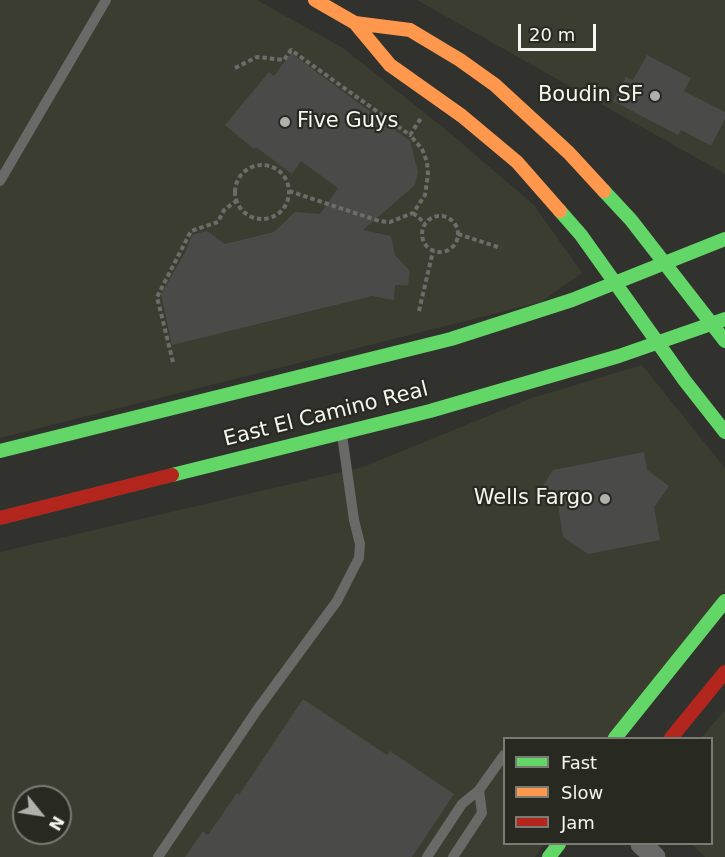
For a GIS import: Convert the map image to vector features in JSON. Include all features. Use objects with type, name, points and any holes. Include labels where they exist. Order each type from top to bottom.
[{"type":"main road","points":[[315,0],[355,23],[390,64],[462,116],[517,162],[555,202],[617,283],[685,381],[725,432]]},
{"type":"main road","points":[[355,23],[410,30],[460,60],[495,85],[569,153],[631,220],[718,322],[725,341]]},
{"type":"main road","name":"East El Camino Real","points":[[0,452],[451,339],[572,300],[725,239]]},
{"type":"main road","name":"East El Camino Real","points":[[0,518],[430,411],[718,322]]},
{"type":"main road","points":[[616,737],[725,601]]},
{"type":"main road","points":[[672,737],[725,672]]},
{"type":"street","points":[[643,845],[655,857]]},
{"type":"lane","points":[[0,181],[106,0]]},
{"type":"lane","points":[[158,857],[257,710],[337,601],[359,558],[360,544],[354,520],[342,434]]},
{"type":"lane","points":[[427,857],[462,804],[479,790],[503,756]]},
{"type":"lane","points":[[453,857],[482,813],[479,790]]},
{"type":"path","points":[[235,68],[257,57],[284,60],[291,50],[410,135],[422,148],[427,162],[428,174],[424,195],[413,213],[390,222],[379,221],[289,191]]},
{"type":"path","points":[[410,135],[422,117]]},
{"type":"path","points":[[260,165],[277,170],[284,176],[289,191],[287,202],[282,210],[267,219],[249,217],[236,201],[235,188],[238,179],[251,167],[260,165]]},
{"type":"path","points":[[173,362],[157,297],[191,231],[218,222],[224,210],[236,201]]},
{"type":"path","points":[[413,213],[425,223]]},
{"type":"path","points":[[446,216],[456,224],[458,234],[452,248],[441,253],[426,247],[421,236],[425,223],[433,217],[446,216]]},
{"type":"path","points":[[458,234],[501,248]]},
{"type":"path","points":[[419,311],[433,251]]},
{"type":"shaded area","points":[[0,0],[257,0],[343,48],[445,129],[534,205],[582,273],[541,302],[0,438]]},
{"type":"shaded area","points":[[417,0],[725,0],[725,174]]},
{"type":"shaded area","points":[[642,365],[725,468],[725,591],[619,737],[503,737],[503,845],[543,845],[535,857],[0,857],[0,552],[363,467],[532,398]]},
{"type":"shaded area","points":[[725,710],[725,857],[705,857],[693,845],[713,845],[713,737],[702,737]]},
{"type":"building","points":[[291,53],[410,141],[418,172],[415,185],[363,230],[391,236],[395,255],[410,271],[408,285],[395,285],[394,300],[372,296],[172,345],[161,294],[186,251],[192,235],[207,231],[225,244],[274,232],[295,212],[320,214],[338,188],[301,161],[292,174],[256,147],[254,149],[225,125],[269,72],[274,76]]},
{"type":"building","name":"Boudin SF","points":[[647,55],[691,78],[684,91],[725,112],[725,119],[711,146],[681,130],[678,135],[613,101],[626,77],[633,80]]},
{"type":"building","name":"Wells Fargo","points":[[644,452],[647,470],[669,486],[654,507],[660,540],[588,554],[563,537],[558,504],[539,492],[553,470]]},
{"type":"building","points":[[303,699],[387,755],[390,751],[454,794],[412,857],[185,857],[203,831],[208,835],[237,793],[239,795]]},
{"type":"traffic: fast","points":[[604,191],[631,220],[725,341]]},
{"type":"traffic: fast","points":[[560,211],[581,235],[685,381],[725,432]]},
{"type":"traffic: fast","points":[[0,451],[451,339],[572,300],[725,239]]},
{"type":"traffic: fast","points":[[172,475],[430,411],[619,356],[725,319]]},
{"type":"traffic: fast","points":[[616,737],[725,601]]},
{"type":"traffic: fast","points":[[549,857],[558,845]]},
{"type":"traffic: slow","points":[[315,0],[355,23],[390,65],[462,116],[517,162],[560,211]]},
{"type":"traffic: slow","points":[[355,23],[410,30],[460,60],[495,85],[569,153],[604,191]]},
{"type":"traffic: jam","points":[[0,518],[172,475]]},
{"type":"traffic: jam","points":[[672,737],[725,672]]},
{"type":"place","name":"Boudin SF","points":[[655,96]]},
{"type":"place","name":"Five Guys","points":[[285,122]]},
{"type":"place","name":"Wells Fargo","points":[[605,499]]}]
